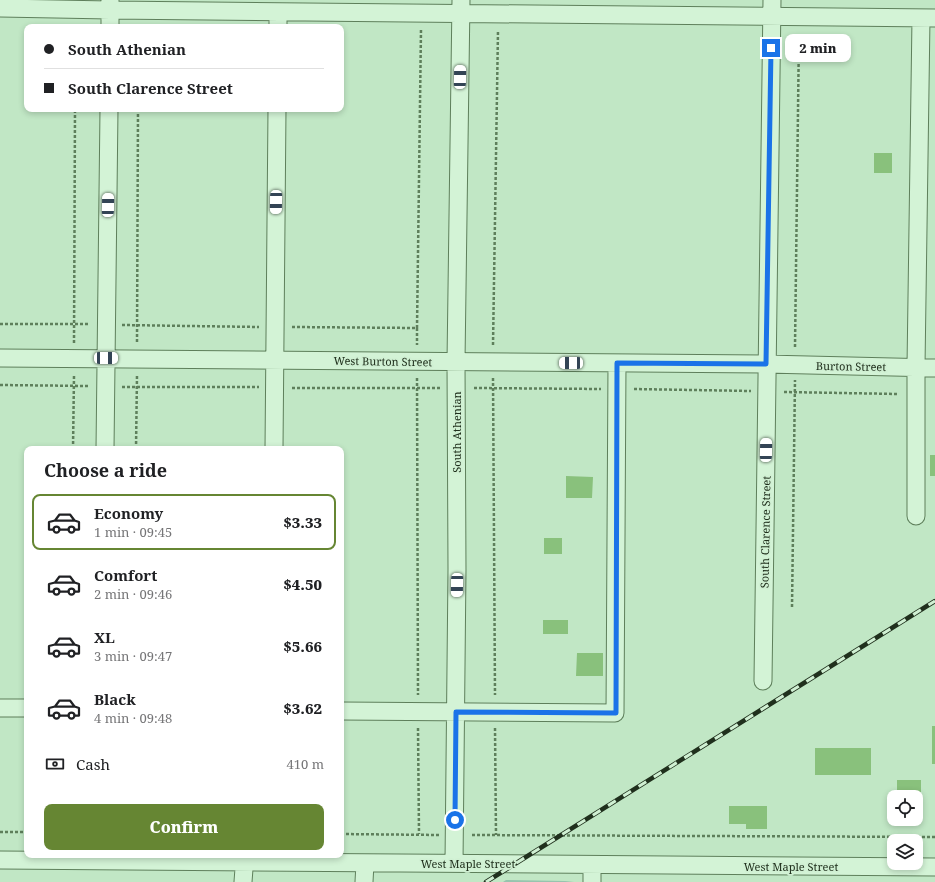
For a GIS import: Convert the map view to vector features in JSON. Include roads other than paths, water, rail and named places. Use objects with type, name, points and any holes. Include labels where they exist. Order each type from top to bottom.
[{"type":"street","points":[[110,5],[110,24]]},
{"type":"street","points":[[0,8],[110,5],[278,19],[421,13],[461,7],[498,14],[772,8],[799,16],[928,18],[916,367],[916,516]]},
{"type":"street","name":"South Athenian","points":[[454,863],[457,569],[456,362],[461,7]]},
{"type":"street","name":"South Clarence Street","points":[[763,681],[766,364],[772,8]]},
{"type":"street","points":[[105,446],[109,112]]},
{"type":"street","points":[[274,446],[277,112]]},
{"type":"street","name":"West Burton Street","points":[[0,358],[766,364]]},
{"type":"street","points":[[344,711],[616,713],[617,363]]},
{"type":"street","name":"Burton Street","points":[[766,364],[935,368]]},
{"type":"street","points":[[0,708],[24,708]]},
{"type":"street","points":[[243,882],[245,858]]},
{"type":"street","name":"West Maple Street","points":[[0,860],[245,858],[365,863],[935,867]]},
{"type":"street","points":[[364,882],[365,863]]},
{"type":"street","points":[[592,864],[592,882]]},
{"type":"railway","points":[[486,882],[935,601]]}]
